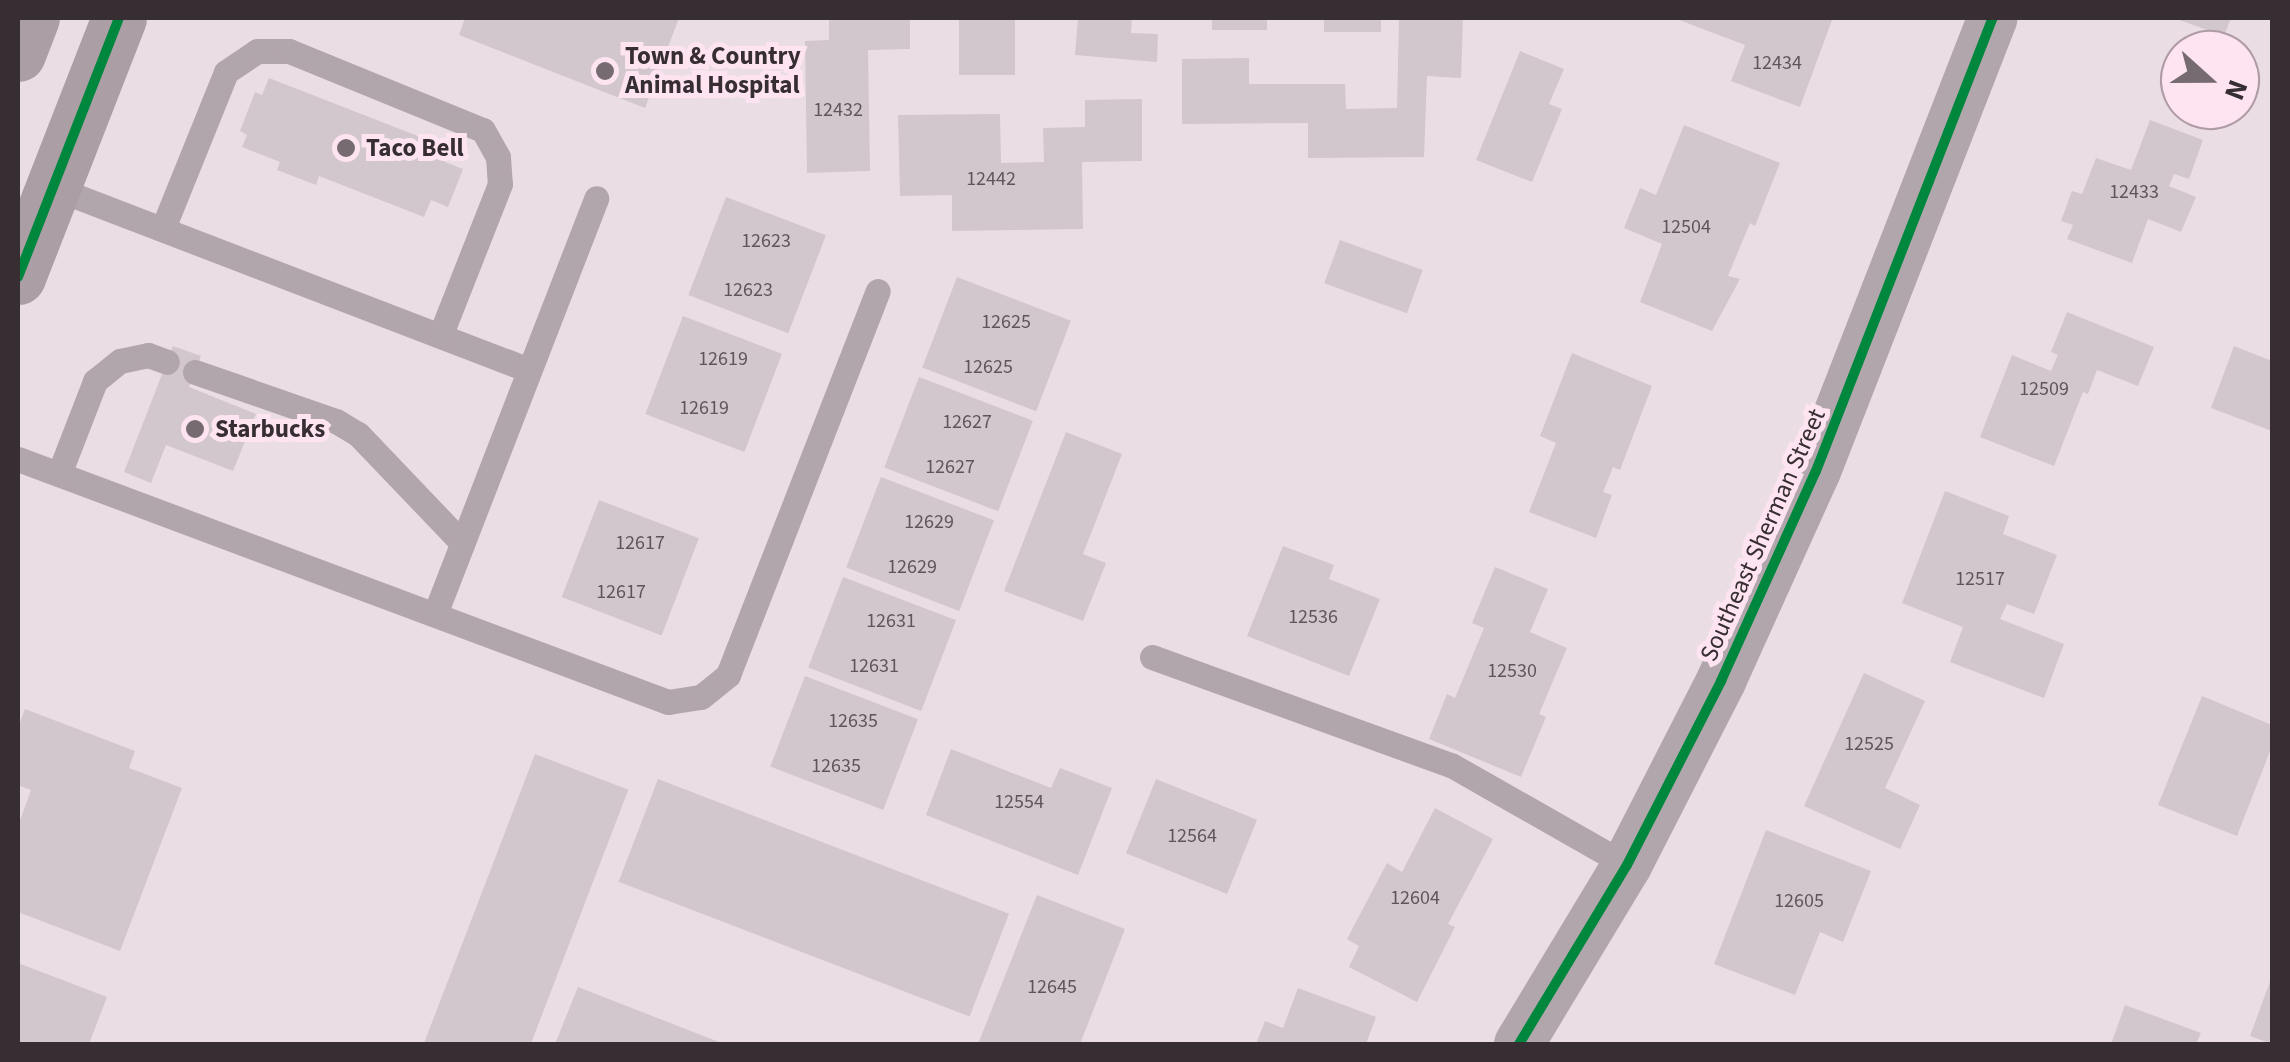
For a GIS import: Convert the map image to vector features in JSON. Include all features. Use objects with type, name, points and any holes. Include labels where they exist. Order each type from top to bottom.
[{"type":"main road","points":[[18,54],[32,18]]},
{"type":"main road","points":[[18,277],[119,18]]},
{"type":"street","name":"Southeast Sherman Street","points":[[1519,1044],[1627,865],[1720,681],[1816,471],[1993,18]]},
{"type":"lane","points":[[163,228],[226,72],[257,52],[289,51],[482,130],[498,157],[500,184],[440,336]]},
{"type":"lane","points":[[52,188],[529,370]]},
{"type":"lane","points":[[434,614],[596,198]]},
{"type":"lane","points":[[18,460],[668,702],[701,697],[728,675],[878,291]]},
{"type":"lane","points":[[60,474],[95,381],[120,361],[148,355],[167,362]]},
{"type":"lane","points":[[195,372],[336,421],[358,434],[462,543]]},
{"type":"lane","points":[[1152,657],[1450,764],[1627,865]]},
{"type":"building","name":"Town & Country Animal Hospital","points":[[465,18],[679,18],[645,108],[459,35]]},
{"type":"building","points":[[829,18],[910,18],[910,49],[868,50],[870,171],[807,173],[805,41],[829,40]]},
{"type":"building","points":[[959,18],[1015,18],[1015,75],[959,75]]},
{"type":"building","points":[[1078,18],[1132,18],[1131,33],[1158,34],[1157,62],[1075,55]]},
{"type":"building","points":[[1212,18],[1267,18],[1267,30],[1212,30]]},
{"type":"building","points":[[1324,18],[1381,18],[1381,32],[1324,32]]},
{"type":"building","points":[[1399,18],[1463,18],[1461,78],[1427,76],[1424,157],[1308,158],[1308,123],[1182,124],[1182,59],[1249,58],[1249,84],[1345,84],[1346,109],[1397,108]]},
{"type":"building","points":[[1674,18],[1832,20],[1800,107],[1731,81],[1745,45]]},
{"type":"building","points":[[2174,18],[2231,18],[2226,30],[2207,30]]},
{"type":"building","points":[[1520,51],[1564,69],[1549,104],[1562,109],[1532,182],[1476,160]]},
{"type":"building","name":"Taco Bell","points":[[269,78],[451,149],[445,162],[463,169],[448,207],[431,200],[424,217],[319,176],[316,185],[277,170],[280,162],[242,147],[247,135],[240,131],[255,92],[262,95]]},
{"type":"building","points":[[1142,99],[1142,161],[1082,162],[1083,229],[952,231],[952,195],[900,196],[898,115],[1000,114],[1001,163],[1044,162],[1043,128],[1085,127],[1085,100]]},
{"type":"building","points":[[2150,120],[2160,124],[2160,130],[2176,130],[2203,140],[2189,179],[2174,174],[2169,186],[2196,197],[2181,232],[2148,219],[2132,263],[2067,239],[2073,225],[2061,221],[2072,191],[2082,194],[2096,158],[2131,170]]},
{"type":"building","points":[[1684,125],[1780,163],[1755,226],[1750,223],[1728,276],[1740,279],[1712,331],[1640,302],[1662,244],[1624,228],[1640,188],[1656,195]]},
{"type":"building","points":[[726,197],[826,235],[788,333],[688,295]]},
{"type":"building","points":[[1340,240],[1423,270],[1407,313],[1324,283]]},
{"type":"building","points":[[957,277],[1071,321],[1036,411],[922,368]]},
{"type":"building","points":[[2067,312],[2154,347],[2138,386],[2097,370],[2088,394],[2083,392],[2054,466],[1980,437],[2012,355],[2051,371],[2058,355],[2051,352]]},
{"type":"building","points":[[683,316],[782,354],[744,452],[645,414]]},
{"type":"building","name":"Starbucks","points":[[173,346],[201,356],[189,387],[256,414],[233,471],[166,445],[151,483],[124,472]]},
{"type":"building","points":[[2234,346],[2272,361],[2272,431],[2211,408]]},
{"type":"building","points":[[1572,353],[1652,386],[1620,470],[1613,467],[1603,492],[1612,495],[1596,538],[1529,512],[1556,443],[1540,436]]},
{"type":"building","points":[[919,377],[1033,421],[998,511],[884,468]]},
{"type":"building","points":[[1066,432],[1122,454],[1083,554],[1106,563],[1083,621],[1004,591]]},
{"type":"building","points":[[881,477],[994,520],[959,611],[846,568]]},
{"type":"building","points":[[1945,491],[2009,516],[2003,534],[2057,555],[2034,614],[2007,604],[2000,619],[2064,644],[2044,698],[1950,662],[1963,627],[1902,603]]},
{"type":"building","points":[[599,500],[699,538],[662,635],[562,597]]},
{"type":"building","points":[[1283,546],[1334,565],[1329,579],[1380,599],[1349,676],[1247,636]]},
{"type":"building","points":[[1495,567],[1548,589],[1530,632],[1567,648],[1539,714],[1546,717],[1521,777],[1429,739],[1447,694],[1455,698],[1484,628],[1472,623]]},
{"type":"building","points":[[843,577],[956,620],[921,711],[808,668]]},
{"type":"building","points":[[1864,673],[1925,701],[1885,788],[1920,805],[1900,849],[1804,806]]},
{"type":"building","points":[[805,676],[918,719],[883,810],[770,767]]},
{"type":"building","points":[[2202,696],[2272,725],[2272,746],[2237,836],[2158,805]]},
{"type":"building","points":[[25,709],[135,751],[129,768],[182,788],[120,951],[18,912],[18,826],[31,790],[18,785],[18,728]]},
{"type":"building","points":[[951,749],[1051,788],[1060,768],[1112,788],[1078,875],[926,815]]},
{"type":"building","points":[[535,754],[628,790],[531,1044],[424,1044]]},
{"type":"building","points":[[658,779],[1009,914],[970,1016],[619,882]]},
{"type":"building","points":[[1156,779],[1257,820],[1227,894],[1126,853]]},
{"type":"building","points":[[1435,808],[1493,839],[1448,924],[1455,927],[1417,1002],[1349,967],[1359,946],[1347,939],[1387,863],[1402,872]]},
{"type":"building","points":[[1766,830],[1871,871],[1843,942],[1820,932],[1795,995],[1714,964]]},
{"type":"building","points":[[1037,895],[1125,929],[1080,1044],[978,1044]]},
{"type":"building","points":[[18,963],[107,997],[89,1044],[18,1044]]},
{"type":"building","points":[[2272,976],[2272,1044],[2250,1036]]},
{"type":"building","points":[[578,987],[724,1044],[555,1044]]},
{"type":"building","points":[[1298,988],[1376,1017],[1366,1044],[1256,1044],[1265,1021],[1283,1028]]},
{"type":"building","points":[[2125,1005],[2201,1033],[2196,1044],[2111,1044]]},
{"type":"cycle path","points":[[18,277],[119,18]]},
{"type":"cycle path","points":[[1519,1044],[1627,865],[1721,681],[1816,471],[1993,18]]},
{"type":"place","name":"Town & Country Animal Hospital","points":[[605,71]]},
{"type":"place","name":"Taco Bell","points":[[346,148]]},
{"type":"place","name":"Starbucks","points":[[195,429]]}]
